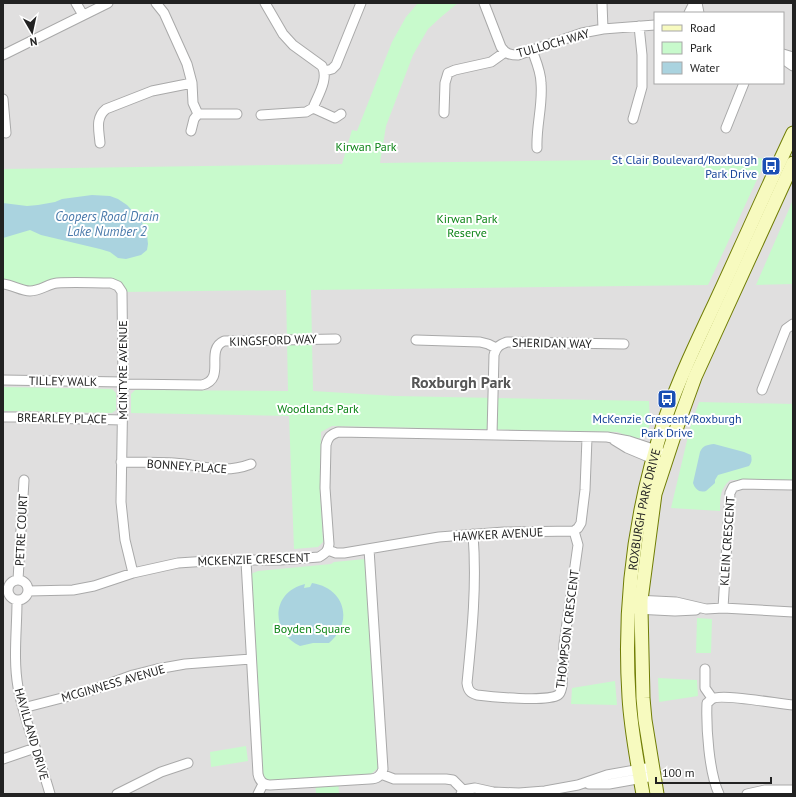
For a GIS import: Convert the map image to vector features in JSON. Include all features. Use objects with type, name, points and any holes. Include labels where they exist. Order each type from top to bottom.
[{"type":"street","points":[[76,3],[83,15]]},
{"type":"street","points":[[3,55],[108,3]]},
{"type":"street","points":[[156,3],[164,12]]},
{"type":"street","points":[[161,3],[188,64],[192,83],[193,103],[198,114]]},
{"type":"street","points":[[261,115],[306,112],[313,108],[326,77],[322,66],[293,46],[283,34],[265,3]]},
{"type":"street","points":[[325,71],[332,69],[336,65],[361,3]]},
{"type":"street","name":"TULLOCH WAY","points":[[484,3],[501,47],[510,55],[518,55],[582,34],[603,29],[654,25]]},
{"type":"street","points":[[602,3],[603,29]]},
{"type":"street","points":[[690,12],[694,3]]},
{"type":"street","points":[[633,119],[642,87],[639,26]]},
{"type":"street","points":[[532,50],[539,68],[542,93],[536,136],[537,148]]},
{"type":"street","points":[[444,113],[444,83],[448,73],[491,62],[505,52]]},
{"type":"street","points":[[784,60],[793,66]]},
{"type":"street","points":[[100,143],[98,120],[101,113],[106,109],[152,91],[192,83]]},
{"type":"street","points":[[726,128],[744,84]]},
{"type":"street","points":[[3,99],[6,133]]},
{"type":"street","points":[[313,108],[335,118],[341,114]]},
{"type":"street","points":[[198,114],[238,114]]},
{"type":"street","points":[[191,131],[194,119],[198,114]]},
{"type":"street","name":"ROXBURGH PARK DRIVE","points":[[643,794],[635,748],[629,693],[627,649],[655,494],[660,457],[671,403],[793,133]]},
{"type":"street","name":"ROXBURGH PARK DRIVE","points":[[660,457],[793,163]]},
{"type":"street","name":"MCINTYRE AVENUE","points":[[3,284],[14,285],[21,290],[30,291],[38,290],[56,283],[111,283],[118,286],[122,292],[122,519],[125,540],[133,573]]},
{"type":"street","points":[[762,390],[786,329],[793,324]]},
{"type":"street","name":"KINGSFORD WAY","points":[[123,383],[209,384],[215,372],[216,348],[224,341],[336,339]]},
{"type":"street","points":[[416,340],[480,342],[496,348]]},
{"type":"street","name":"SHERIDAN WAY","points":[[492,435],[494,355],[496,348],[501,344],[507,342],[624,344]]},
{"type":"street","name":"TILLEY WALK","points":[[3,380],[123,383]]},
{"type":"street","name":"BREARLEY PLACE","points":[[3,417],[122,420]]},
{"type":"street","points":[[328,550],[329,544],[325,488],[326,445],[332,434],[338,432],[587,438],[607,437],[660,457]]},
{"type":"street","points":[[574,531],[581,523],[585,490],[587,438]]},
{"type":"street","name":"BONNEY PLACE","points":[[121,462],[174,463],[207,469],[229,470],[251,464]]},
{"type":"street","name":"PETRE COURT","points":[[18,580],[24,480]]},
{"type":"street","name":"KLEIN CRESCENT","points":[[723,608],[728,517],[730,493],[733,487],[743,484],[793,485]]},
{"type":"street","name":"HAWKER AVENUE","points":[[328,550],[336,553],[344,553],[439,537],[473,534],[574,531]]},
{"type":"street","name":"THOMPSON CRESCENT","points":[[473,534],[476,567],[467,683],[468,689],[471,693],[477,695],[523,699],[551,697],[560,692],[564,644],[578,545],[574,531]]},
{"type":"street","points":[[246,561],[258,774],[260,779],[263,784],[270,786],[373,779],[381,774],[383,762],[369,549]]},
{"type":"street","name":"MCKENZIE CRESCENT","points":[[28,591],[73,590],[94,586],[133,573],[178,563],[200,561],[280,560],[319,557],[325,554],[328,550]]},
{"type":"street","points":[[18,580],[25,583],[28,591],[25,598],[18,601],[11,598],[5,590],[10,583],[18,580]]},
{"type":"street","name":"HAVILLAND DRIVE","points":[[18,601],[17,672],[23,708],[50,794]]},
{"type":"street","points":[[635,605],[676,602],[706,609],[723,608],[793,612]]},
{"type":"street","name":"ROXBURGH PARK DRIVE","points":[[635,605],[643,698],[657,794]]},
{"type":"street","name":"MCGINNESS AVENUE","points":[[23,708],[89,692],[157,669],[185,664],[251,659]]},
{"type":"street","points":[[705,669],[705,688],[712,698]]},
{"type":"street","points":[[719,794],[712,770],[709,746],[707,703],[712,698],[718,697],[793,705]]},
{"type":"street","points":[[3,758],[35,748]]},
{"type":"street","points":[[117,794],[161,772],[188,763]]},
{"type":"street","points":[[381,774],[394,779],[428,778],[453,780],[462,792],[475,788],[493,792],[519,793],[545,791],[578,785],[609,784],[653,771]]},
{"type":"street","points":[[258,794],[263,784]]},
{"type":"street","points":[[747,794],[765,790],[793,790]]},
{"type":"shaded area","points":[[3,3],[793,3],[793,794],[3,794]]},
{"type":"green space","name":"Kirwan Park Reserve","points":[[418,3],[458,3],[428,29],[413,55],[386,126],[380,163],[767,158],[708,285],[311,290],[313,391],[395,396],[649,401],[650,424],[646,435],[637,439],[617,432],[332,426],[321,432],[320,491],[323,542],[318,547],[294,549],[289,416],[131,413],[131,394],[135,390],[288,391],[286,290],[122,292],[118,286],[56,283],[39,290],[3,284],[3,169],[342,164],[352,130],[357,131],[392,42],[406,17]]},
{"type":"green space","points":[[793,200],[793,284],[756,285]]},
{"type":"green space","points":[[3,387],[112,389],[116,393],[116,410],[112,413],[3,411]]},
{"type":"green space","points":[[699,402],[793,404],[793,480],[730,480],[724,487],[721,494],[720,511],[671,508],[690,428]]},
{"type":"green space","name":"Boyden Square","points":[[365,559],[378,768],[370,775],[338,777],[339,794],[316,794],[315,778],[270,781],[265,779],[263,775],[251,574],[258,571]]},
{"type":"green space","points":[[697,618],[712,619],[711,653],[696,653]]},
{"type":"green space","points":[[658,678],[697,680],[698,696],[659,702]]},
{"type":"green space","points":[[615,681],[617,705],[571,704],[572,688]]},
{"type":"green space","points":[[246,746],[248,761],[211,767],[210,752]]},
{"type":"water","name":"Coopers Road Drain Lake Number 2","points":[[92,195],[110,196],[127,205],[142,221],[147,235],[147,250],[141,255],[126,259],[118,258],[110,252],[41,235],[30,230],[3,238],[3,203],[27,206]]},
{"type":"water","points":[[714,444],[744,452],[751,455],[752,460],[749,466],[718,475],[715,483],[706,491],[699,491],[693,483],[700,452],[707,445]]},
{"type":"water","points":[[312,583],[323,586],[332,592],[338,599],[342,607],[342,625],[337,635],[329,643],[313,643],[300,646],[290,640],[283,632],[279,622],[278,613],[281,603],[286,595],[294,588],[305,584],[304,588],[310,587]]},
{"type":"place","name":"St Clair Boulevard/Roxburgh Park Drive","points":[[771,166]]},
{"type":"place","name":"McKenzie Crescent/Roxburgh Park Drive","points":[[667,399]]},
{"type":"district","name":"Roxburgh Park","points":[[461,382]]},
{"type":"park label","name":"Kirwan Park","points":[[366,146]]},
{"type":"park label","name":"Woodlands Park","points":[[318,408]]}]
